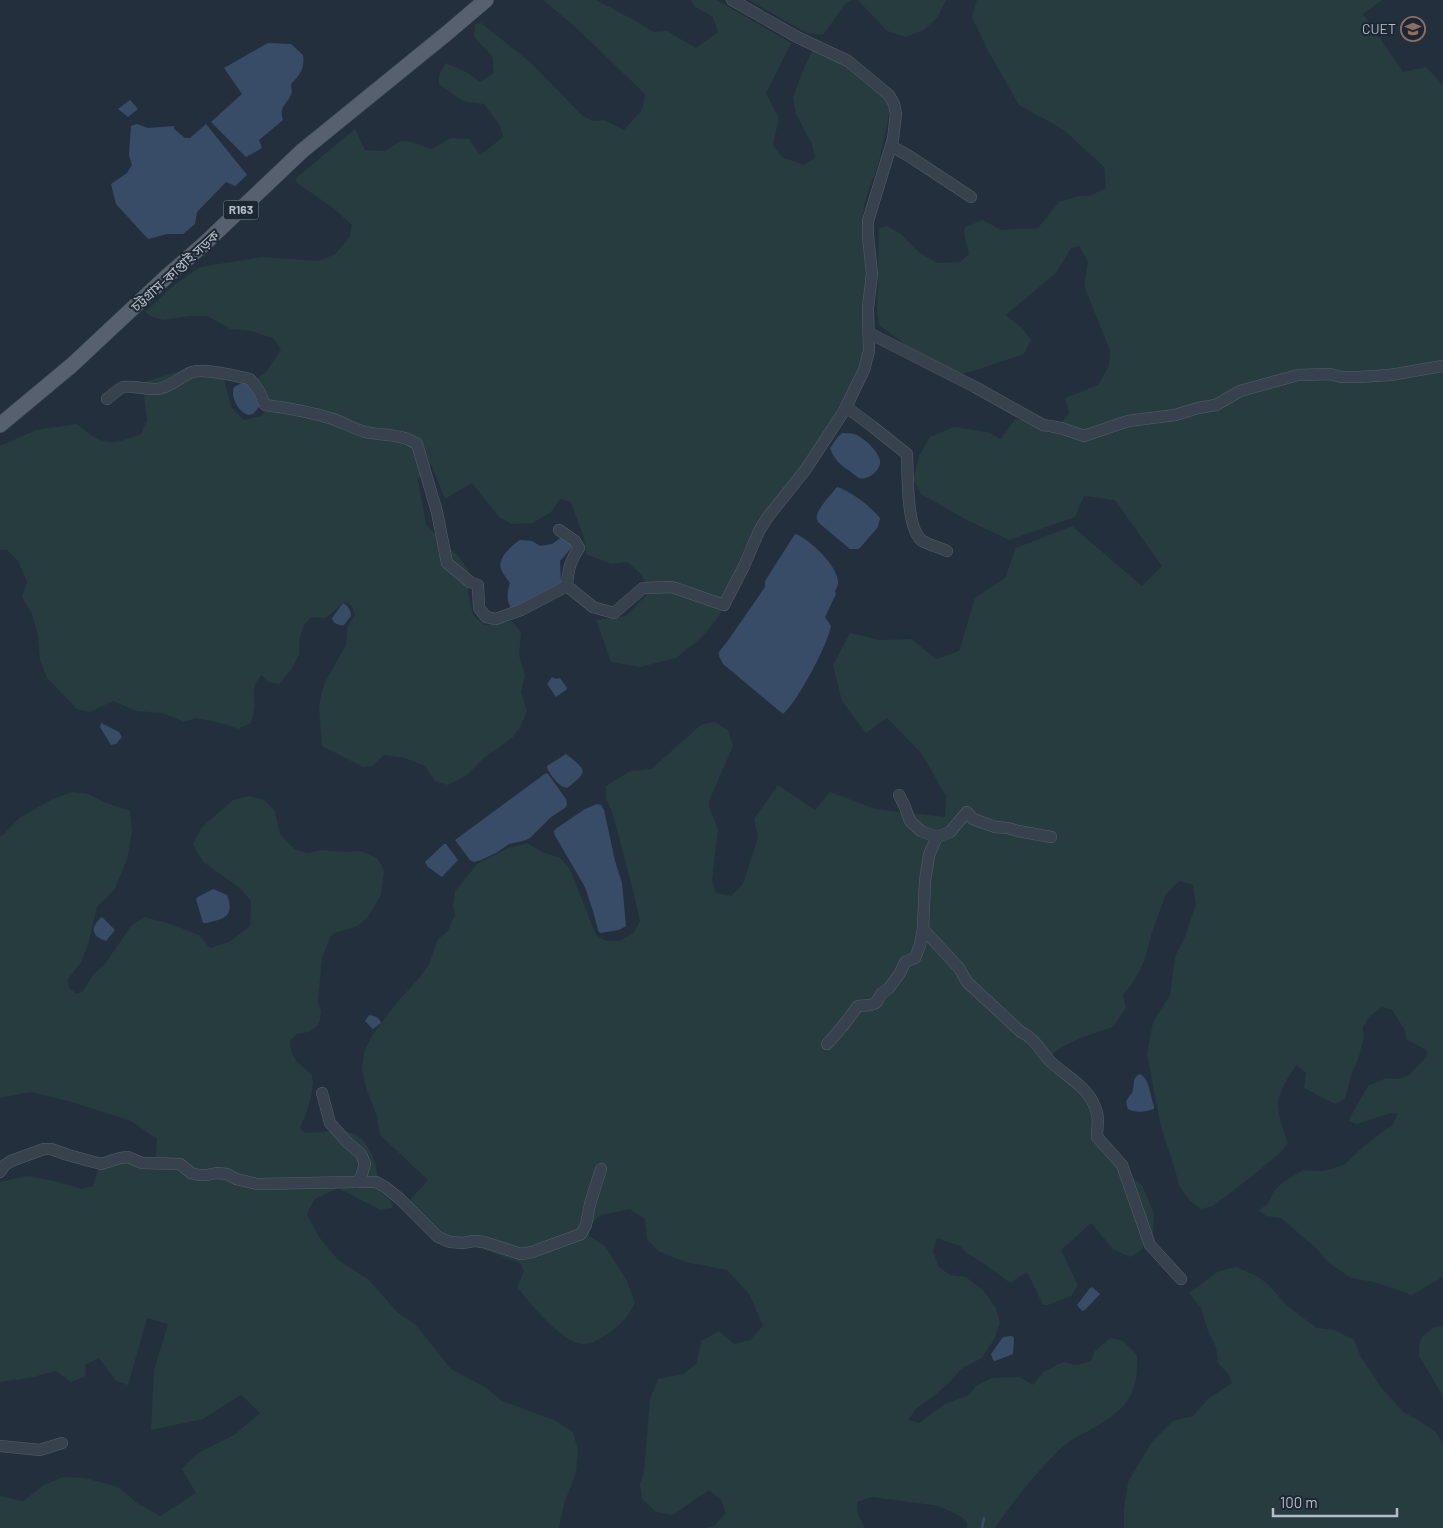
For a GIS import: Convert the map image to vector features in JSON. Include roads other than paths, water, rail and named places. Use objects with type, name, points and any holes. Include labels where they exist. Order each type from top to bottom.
[{"type":"main road","name":"চট্টগ্রাম-কাপ্তাই সড়ক","points":[[0,425],[72,365],[203,245],[302,150],[486,0]]},
{"type":"street","points":[[567,586],[593,607],[614,613],[643,588],[672,587],[724,605],[744,566],[758,532],[806,469],[846,407],[864,370],[870,351],[868,308],[872,274],[868,220],[894,139],[896,114],[894,104],[889,95],[848,61],[797,37],[732,0]]},
{"type":"street","points":[[891,146],[971,196]]},
{"type":"street","points":[[869,332],[1043,425],[1061,428],[1084,436],[1128,421],[1175,415],[1216,405],[1240,391],[1298,375],[1330,374],[1341,377],[1360,377],[1390,375],[1443,366]]},
{"type":"street","points":[[107,399],[122,387],[158,389],[168,386],[194,372],[216,372],[250,379],[259,390],[265,405],[289,408],[332,419],[363,432],[401,436],[412,440],[417,444],[437,512],[447,563],[470,582],[478,585],[479,608],[486,617],[496,619],[521,610],[567,586]]},
{"type":"street","points":[[846,407],[908,454],[910,510],[914,526],[921,540],[947,551]]},
{"type":"street","points":[[559,530],[575,541],[580,548],[573,557],[568,570],[567,586]]},
{"type":"street","points":[[899,795],[910,821],[921,831],[937,837],[950,832],[967,812],[973,819],[995,827],[1051,837]]},
{"type":"street","points":[[827,1044],[842,1028],[858,1006],[876,1003],[881,994],[889,988],[900,973],[905,962],[916,958],[923,929],[925,881],[929,855],[937,837]]},
{"type":"street","points":[[923,929],[959,968],[974,988],[1021,1032],[1028,1035],[1050,1061],[1088,1093],[1097,1114],[1097,1137],[1122,1165],[1150,1245],[1181,1279]]},
{"type":"street","points":[[322,1093],[330,1123],[361,1154],[365,1164],[361,1177],[357,1182]]},
{"type":"street","points":[[0,1172],[11,1160],[44,1149],[51,1149],[101,1164],[128,1157],[142,1163],[180,1164],[191,1173],[199,1176],[216,1173],[227,1174],[236,1179],[258,1184],[376,1182],[400,1199],[438,1237],[450,1242],[484,1242],[522,1254],[581,1234],[586,1225],[590,1204],[601,1169]]},
{"type":"street","points":[[0,1446],[40,1450],[62,1443]]},
{"type":"water","points":[[268,43],[291,44],[303,55],[303,64],[299,74],[291,84],[292,92],[282,111],[283,120],[259,140],[262,148],[246,157],[211,122],[242,94],[224,68]]},
{"type":"water","points":[[130,100],[138,109],[128,117],[118,109]]},
{"type":"water","points":[[137,124],[148,128],[174,126],[174,129],[185,138],[190,138],[206,124],[247,175],[235,186],[226,182],[197,212],[195,224],[183,234],[167,234],[148,239],[116,204],[111,184],[127,173],[132,165],[129,155],[131,126]]},
{"type":"water","points":[[246,381],[249,382],[260,406],[253,414],[248,415],[238,407],[233,395],[234,387]]},
{"type":"water","points":[[842,433],[858,436],[873,448],[879,457],[880,464],[873,474],[866,478],[859,478],[835,459],[830,448]]},
{"type":"water","points":[[838,487],[861,500],[880,518],[878,527],[859,549],[850,549],[819,523],[817,519],[820,508]]},
{"type":"water","points":[[795,534],[808,541],[829,562],[837,577],[838,584],[835,591],[836,594],[825,617],[831,626],[824,646],[804,686],[783,714],[723,664],[719,652],[765,587],[765,581]]},
{"type":"water","points":[[562,537],[573,546],[560,561],[560,585],[517,607],[511,608],[508,602],[510,583],[500,565],[503,556],[520,540],[532,541],[540,546],[552,544]]},
{"type":"water","points":[[343,603],[349,608],[351,616],[344,625],[338,625],[332,618]]},
{"type":"water","points":[[552,677],[560,678],[567,688],[556,697],[547,684]]},
{"type":"water","points":[[101,723],[119,732],[122,737],[116,744],[111,745],[100,727]]},
{"type":"water","points":[[566,754],[583,771],[579,778],[567,788],[558,783],[547,768],[547,766]]},
{"type":"water","points":[[546,773],[566,799],[566,807],[550,818],[530,838],[509,844],[481,860],[474,862],[470,860],[455,840]]},
{"type":"water","points":[[597,804],[601,805],[604,810],[615,861],[622,883],[626,926],[619,930],[600,933],[585,887],[554,834],[557,828],[585,809]]},
{"type":"water","points":[[446,844],[458,860],[442,877],[428,867],[425,862]]},
{"type":"water","points":[[213,889],[227,895],[229,912],[223,918],[203,923],[196,899]]},
{"type":"water","points":[[102,917],[115,930],[106,941],[97,937],[94,931],[95,924]]},
{"type":"water","points":[[369,1015],[377,1017],[381,1023],[373,1029],[365,1021]]},
{"type":"water","points":[[1140,1074],[1148,1084],[1154,1106],[1154,1109],[1141,1112],[1128,1109],[1127,1105],[1135,1078]]},
{"type":"water","points":[[1092,1287],[1100,1294],[1082,1311],[1077,1305]]},
{"type":"water","points":[[1012,1336],[1014,1338],[1013,1354],[995,1361],[993,1360],[991,1354],[1003,1337]]},
{"type":"waterway","points":[[982,1528],[984,1518]]},
{"type":"place","name":"CUET","points":[[1413,29]]}]
